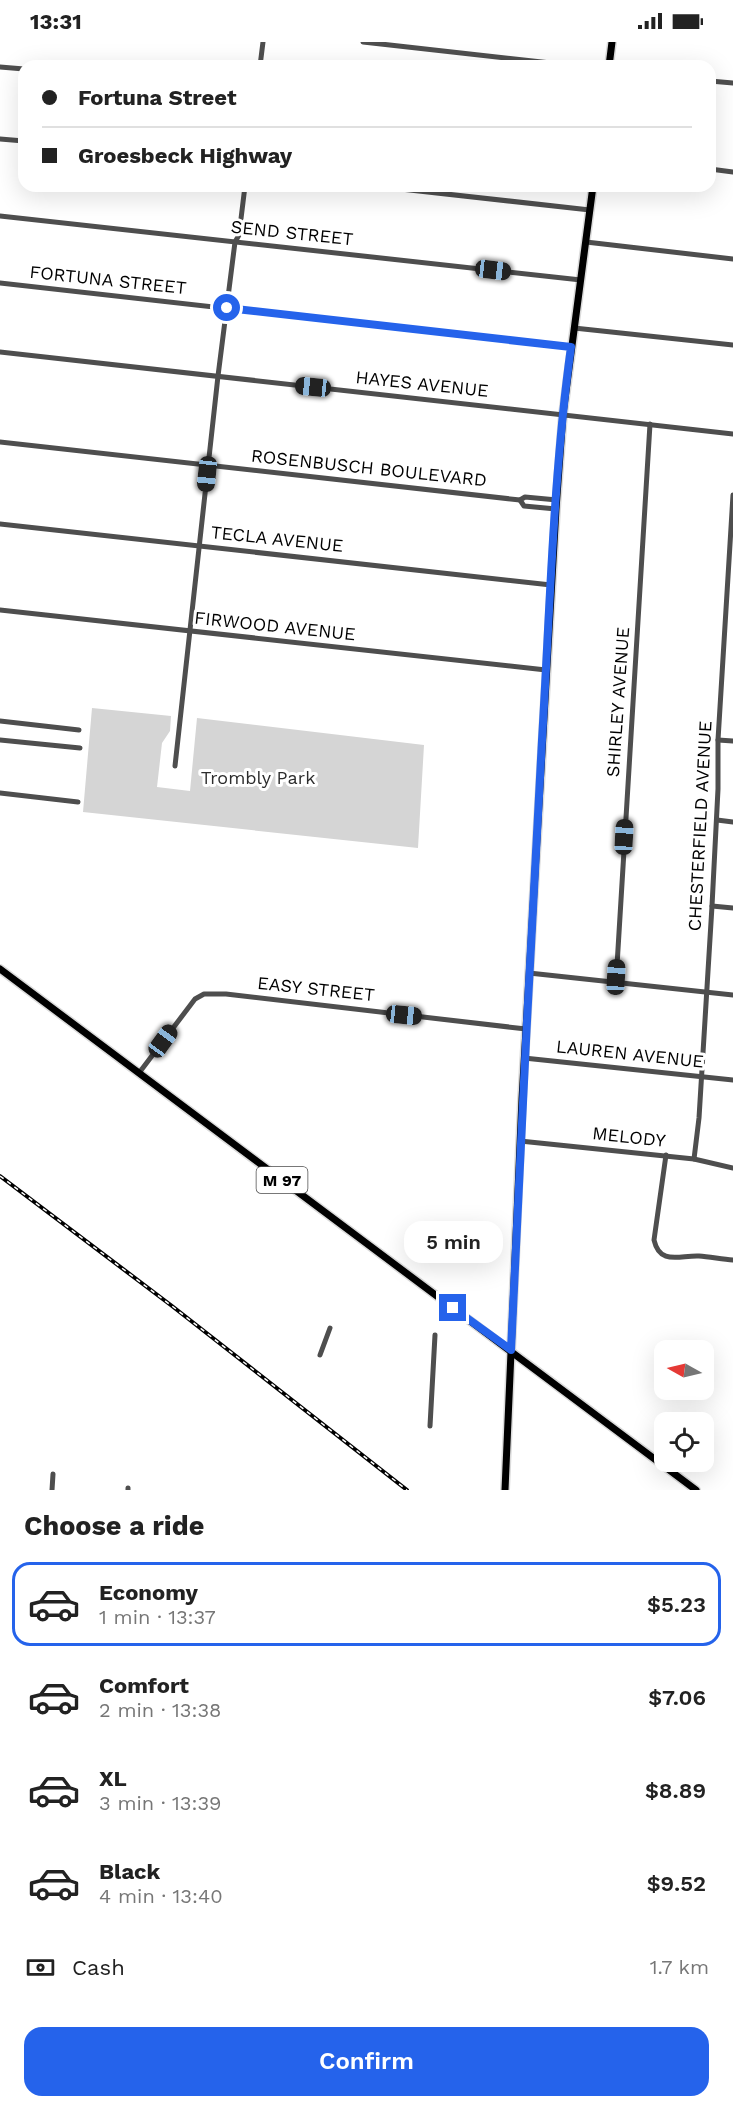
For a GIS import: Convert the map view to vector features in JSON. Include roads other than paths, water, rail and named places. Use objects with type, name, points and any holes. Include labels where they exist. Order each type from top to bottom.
[{"type":"main road","points":[[610,60],[612,42]]},
{"type":"main road","points":[[505,1490],[520,1141],[556,509],[563,414],[592,192]]},
{"type":"main road","name":"M 97","points":[[0,969],[696,1490]]},
{"type":"street","points":[[261,60],[263,42]]},
{"type":"street","points":[[363,42],[518,60]]},
{"type":"street","points":[[0,67],[18,68]]},
{"type":"street","points":[[716,82],[733,83]]},
{"type":"street","points":[[0,139],[18,140]]},
{"type":"street","points":[[716,170],[733,172]]},
{"type":"street","points":[[175,766],[218,376],[235,242],[239,235],[244,192]]},
{"type":"street","points":[[428,192],[590,210]]},
{"type":"street","name":"SEND STREET","points":[[0,216],[581,280]]},
{"type":"street","points":[[586,242],[733,259]]},
{"type":"street","name":"FORTUNA STREET","points":[[0,283],[571,347]]},
{"type":"street","points":[[574,328],[733,345]]},
{"type":"street","name":"HAYES AVENUE","points":[[0,352],[733,434]]},
{"type":"street","name":"SHIRLEY AVENUE","points":[[616,982],[650,424]]},
{"type":"street","name":"ROSENBUSCH BOULEVARD","points":[[0,442],[520,500],[525,497],[557,500]]},
{"type":"street","name":"CHESTERFIELD AVENUE","points":[[694,1159],[707,992],[717,820],[718,740],[733,495]]},
{"type":"street","name":"ROSENBUSCH BOULEVARD","points":[[520,500],[524,506],[556,509]]},
{"type":"street","name":"TECLA AVENUE","points":[[0,524],[551,585]]},
{"type":"street","name":"FIRWOOD AVENUE","points":[[0,610],[546,670]]},
{"type":"street","points":[[0,721],[80,730]]},
{"type":"street","points":[[0,740],[80,748]]},
{"type":"street","points":[[718,740],[733,741]]},
{"type":"street","points":[[0,793],[78,802]]},
{"type":"street","points":[[717,820],[733,822]]},
{"type":"street","points":[[712,906],[733,909]]},
{"type":"street","points":[[529,973],[733,995]]},
{"type":"street","name":"EASY STREET","points":[[139,1073],[195,999],[204,994],[277,1000],[526,1029]]},
{"type":"street","name":"LAUREN AVENUE","points":[[525,1058],[733,1080]]},
{"type":"street","name":"MELODY","points":[[520,1141],[666,1155],[733,1168]]},
{"type":"street","points":[[666,1155],[654,1240],[656,1248],[665,1256],[673,1258],[695,1256],[733,1260]]},
{"type":"street","points":[[320,1355],[330,1328]]},
{"type":"street","points":[[430,1426],[435,1335]]},
{"type":"street","points":[[52,1490],[53,1474]]},
{"type":"railway","points":[[0,1176],[172,1306],[407,1490]]},
{"type":"park label","name":"Trombly Park","points":[[258,778]]}]
